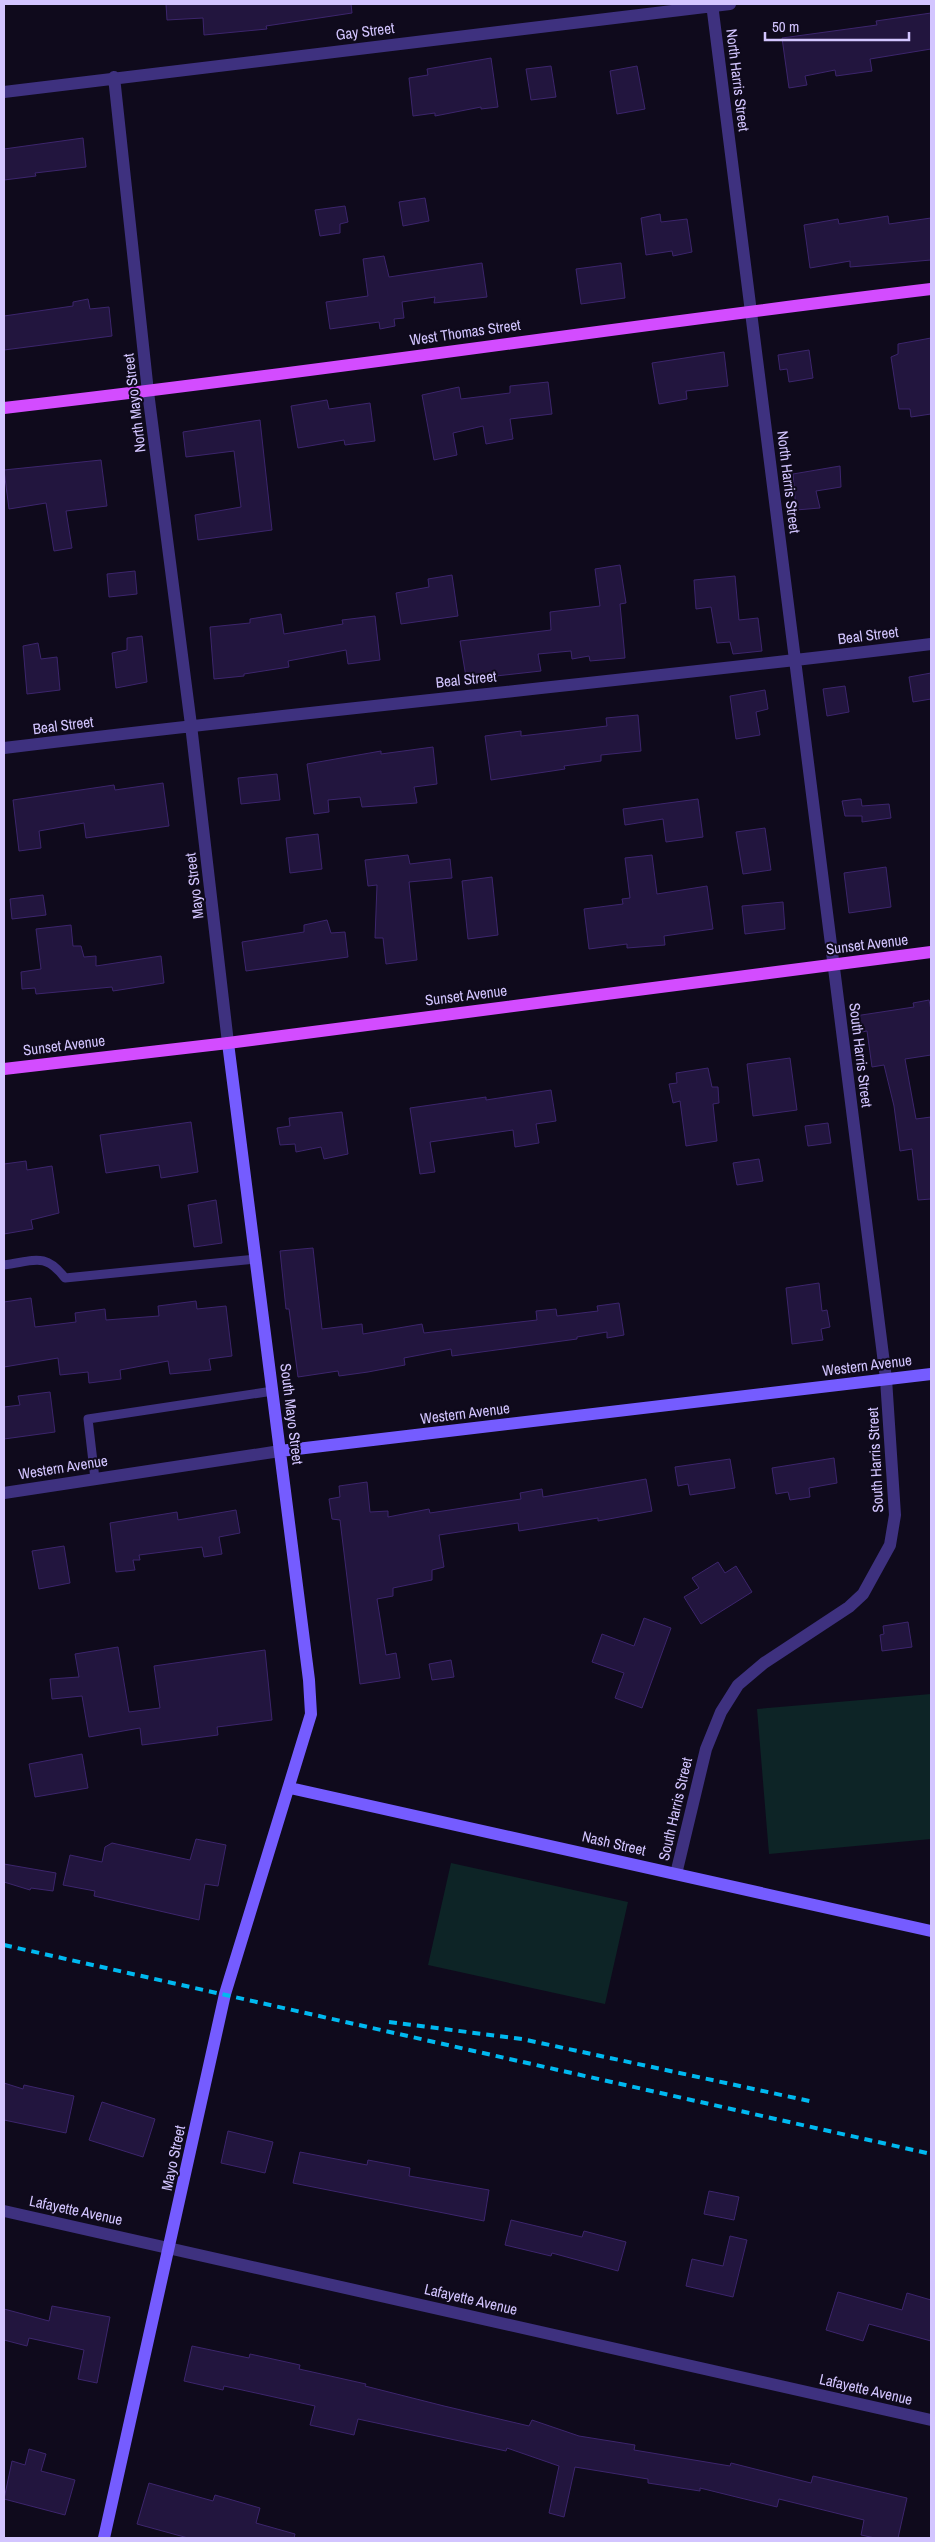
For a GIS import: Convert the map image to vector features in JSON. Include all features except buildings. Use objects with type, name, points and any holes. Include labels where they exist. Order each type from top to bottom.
[{"type":"main road","name":"West Thomas Street","points":[[4,408],[148,392],[750,310],[931,289]]},
{"type":"main road","name":"Sunset Avenue","points":[[4,1069],[228,1043],[931,952]]},
{"type":"street","name":"Gay Street","points":[[4,92],[730,4]]},
{"type":"street","name":"North Harris Street","points":[[713,5],[833,964]]},
{"type":"street","name":"North Mayo Street","points":[[114,78],[148,392],[191,725]]},
{"type":"street","name":"Beal Street","points":[[4,748],[191,725],[931,644]]},
{"type":"street","name":"Mayo Street","points":[[191,725],[228,1043]]},
{"type":"street","name":"South Harris Street","points":[[676,1874],[706,1749],[722,1712],[738,1685],[764,1663],[849,1608],[869,1586],[890,1546],[895,1515],[886,1378],[833,964]]},
{"type":"street","name":"South Mayo Street","points":[[228,1043],[308,1671],[311,1714],[290,1788]]},
{"type":"street","name":"Western Avenue","points":[[4,1493],[280,1451],[931,1374]]},
{"type":"street","name":"Mayo Street","points":[[104,2538],[225,1994],[290,1788]]},
{"type":"street","name":"Nash Street","points":[[290,1788],[676,1874],[743,1891],[931,1931]]},
{"type":"street","name":"Lafayette Avenue","points":[[4,2211],[931,2420]]},
{"type":"lane","points":[[4,1265],[43,1260],[55,1265],[66,1278],[256,1259]]},
{"type":"lane","points":[[95,1479],[88,1419],[272,1391]]},
{"type":"green space","points":[[931,1694],[931,1839],[769,1854],[757,1709]]},
{"type":"green space","points":[[451,1863],[628,1902],[605,2004],[428,1965]]},
{"type":"railway","points":[[4,1945],[931,2154]]},
{"type":"railway","points":[[389,2022],[522,2039],[814,2102]]}]
